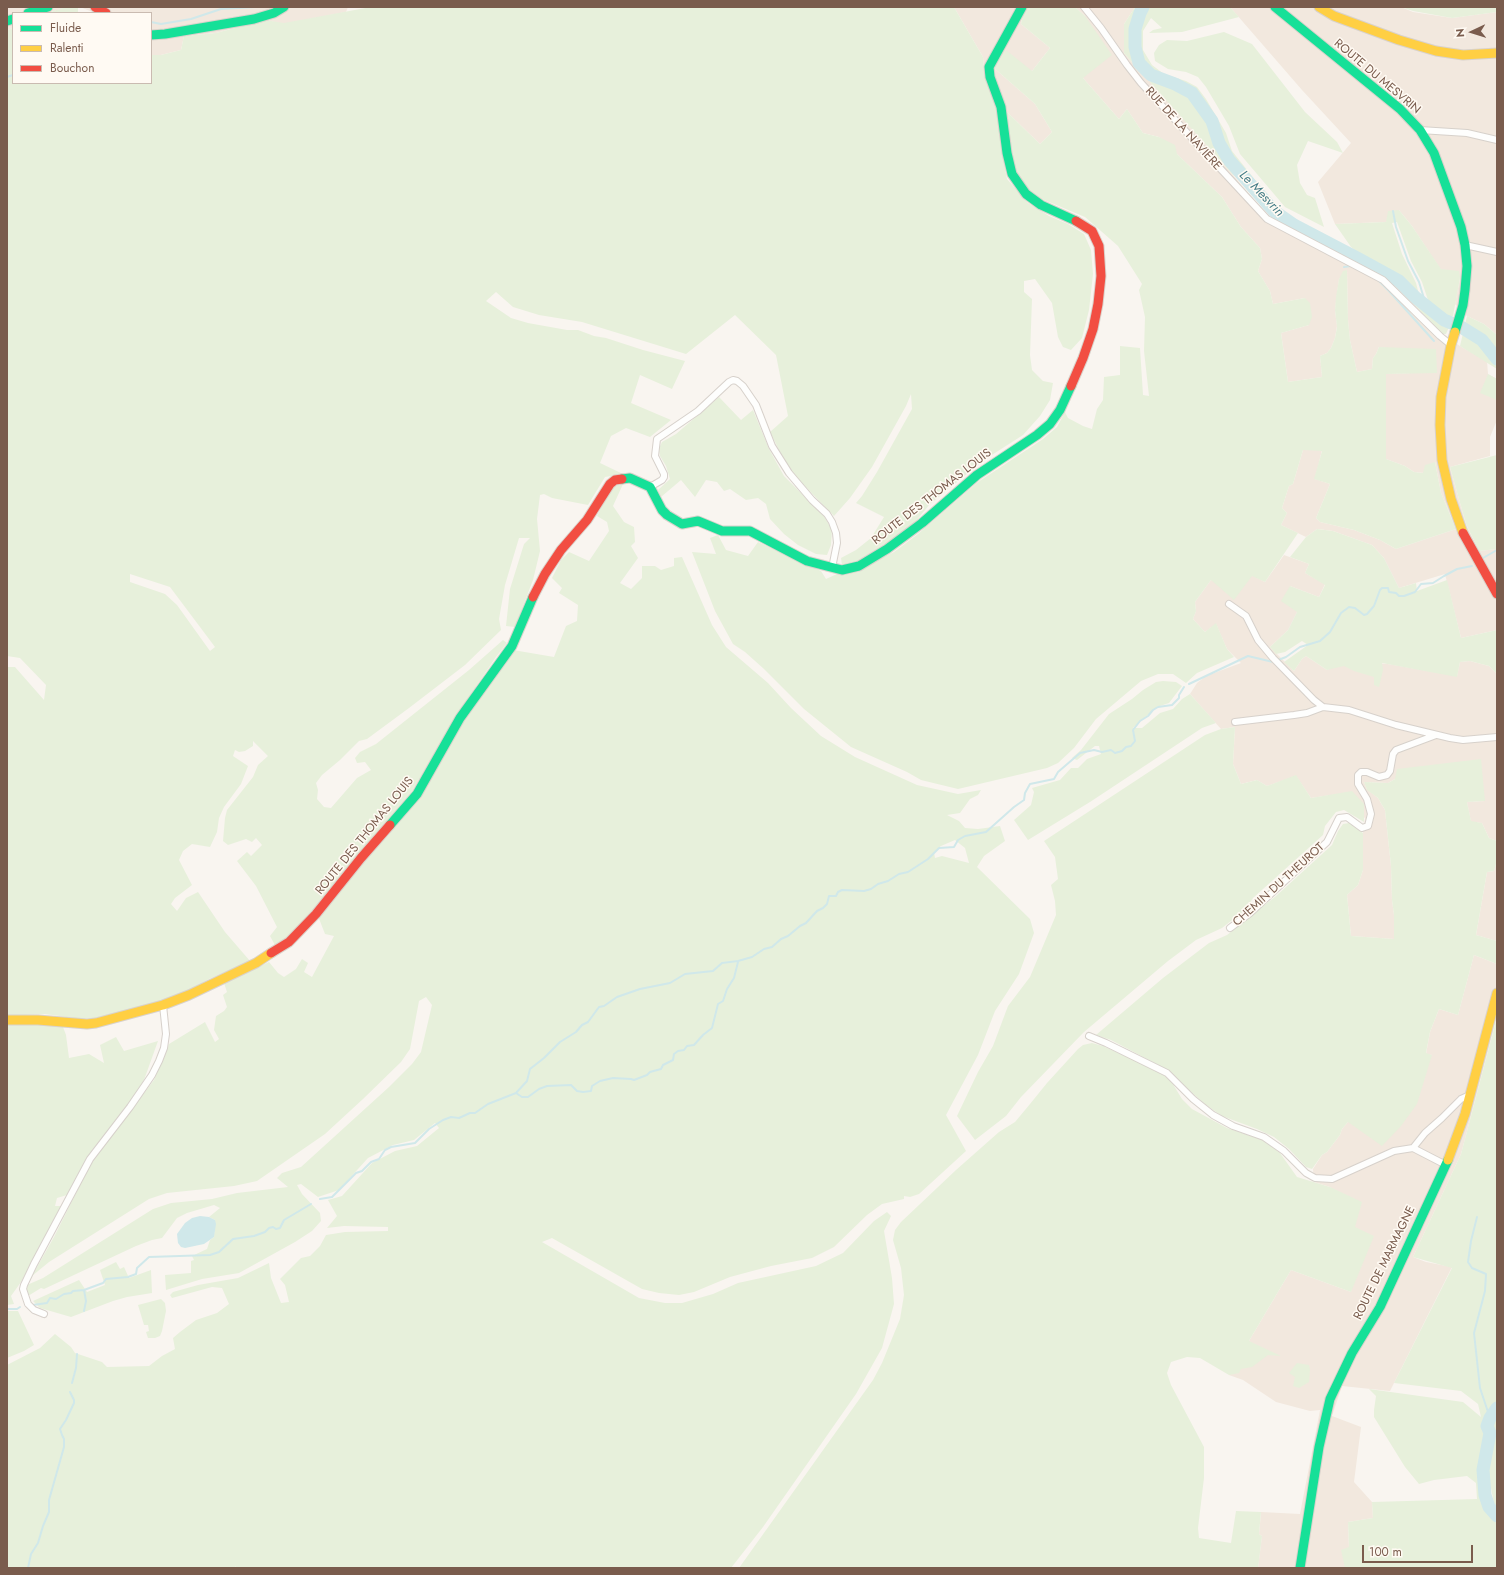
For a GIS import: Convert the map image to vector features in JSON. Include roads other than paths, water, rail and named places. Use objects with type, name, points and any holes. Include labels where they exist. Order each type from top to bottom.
[{"type":"street","points":[[31,12],[48,7]]},
{"type":"street","points":[[95,7],[104,12]]},
{"type":"street","points":[[152,35],[254,19],[274,13],[284,7]]},
{"type":"street","name":"ROUTE DES THOMAS LOUIS","points":[[7,1020],[44,1020],[87,1024],[96,1023],[163,1005],[258,962],[278,950],[300,932],[417,794],[460,718],[512,646],[545,574],[561,550],[587,520],[610,484],[615,480],[630,478],[638,480],[650,487],[662,510],[667,515],[682,524],[698,521],[722,531],[750,532],[807,561],[842,570],[850,569],[859,566],[887,549],[922,523],[977,475],[1037,435],[1050,424],[1063,404],[1083,358],[1093,329],[1098,304],[1101,276],[1099,246],[1092,231],[1081,223],[1041,205],[1026,194],[1012,174],[1007,153],[1001,107],[990,77],[989,67],[1022,7]]},
{"type":"street","name":"RUE DE LA NAVIÈRE","points":[[1084,7],[1136,77],[1266,219],[1383,280],[1451,345]]},
{"type":"street","name":"ROUTE DU MESVRIN","points":[[1275,7],[1400,110],[1420,130],[1434,153],[1453,204],[1465,245],[1467,266],[1466,290],[1451,345]]},
{"type":"street","points":[[1319,7],[1334,16],[1399,40],[1436,51],[1463,55],[1497,53]]},
{"type":"street","points":[[1420,130],[1467,133],[1497,140]]},
{"type":"street","points":[[1465,245],[1497,252]]},
{"type":"street","points":[[1451,345],[1444,380],[1440,412],[1442,460],[1451,499],[1462,530],[1497,594]]},
{"type":"street","points":[[650,487],[662,480],[664,477],[655,456],[657,439],[698,411],[729,382],[733,380],[737,381],[743,386],[756,405],[772,446],[788,474],[827,514],[832,522],[836,533],[837,543],[832,568]]},
{"type":"street","points":[[1229,604],[1241,611],[1246,616],[1258,640],[1276,661],[1314,700],[1323,707]]},
{"type":"street","points":[[1235,722],[1294,715],[1323,707],[1349,710],[1396,725],[1463,740],[1497,737]]},
{"type":"street","name":"CHEMIN DU THEUROT","points":[[1230,928],[1250,913],[1327,842],[1339,818],[1347,817],[1362,828],[1368,826],[1371,814],[1367,799],[1358,784],[1358,775],[1361,772],[1367,772],[1379,777],[1387,775],[1390,771],[1393,754],[1396,750],[1436,735]]},
{"type":"street","name":"ROUTE DE MARMAGNE","points":[[1300,1568],[1319,1447],[1330,1399],[1352,1353],[1380,1307],[1446,1165],[1470,1094],[1497,993]]},
{"type":"street","points":[[44,1314],[34,1310],[28,1304],[23,1289],[34,1264],[90,1159],[130,1107],[159,1062],[164,1048],[166,1034],[163,1005]]},
{"type":"street","points":[[1089,1036],[1167,1073],[1213,1115],[1233,1126],[1264,1137],[1284,1151],[1303,1171],[1315,1178],[1332,1179],[1394,1151],[1413,1148],[1446,1165]]},
{"type":"street","points":[[1413,1148],[1425,1133],[1461,1099],[1470,1094]]},
{"type":"water","points":[[200,1216],[209,1217],[215,1220],[216,1224],[214,1237],[204,1244],[185,1248],[181,1247],[178,1243],[177,1234],[185,1223],[192,1218]]},
{"type":"waterway","points":[[152,22],[161,24],[191,19],[221,9],[255,7]]},
{"type":"waterway","name":"Le Mesvrin","points":[[1143,7],[1135,29],[1135,47],[1139,63],[1151,75],[1175,84],[1192,93],[1212,121],[1219,143],[1229,160],[1274,211],[1294,225],[1399,281],[1415,297],[1444,320],[1461,327],[1482,340],[1497,359]]},
{"type":"waterway","points":[[7,77],[12,75]]},
{"type":"waterway","points":[[1393,211],[1396,227],[1408,261],[1419,282],[1426,305]]},
{"type":"waterway","points":[[1344,267],[1351,266]]},
{"type":"waterway","points":[[1378,280],[1434,341]]},
{"type":"waterway","points":[[1497,451],[1497,459]]},
{"type":"waterway","points":[[1483,558],[1497,550]]},
{"type":"waterway","points":[[1189,684],[1248,656],[1273,662],[1286,657],[1300,647],[1320,641],[1330,632],[1341,613],[1349,607],[1355,608],[1364,615],[1367,614],[1374,606],[1382,588],[1388,588],[1389,592],[1396,593],[1399,596],[1404,596],[1415,592],[1421,584],[1433,583],[1457,569],[1472,566]]},
{"type":"waterway","points":[[320,1199],[332,1197],[356,1173],[362,1171],[371,1162],[379,1159],[385,1150],[391,1147],[415,1143],[429,1129],[443,1120],[451,1117],[459,1118],[470,1113],[475,1113],[488,1104],[516,1093],[527,1081],[530,1069],[560,1042],[588,1022],[599,1007],[604,1006],[617,997],[640,989],[670,983],[685,974],[713,971],[722,963],[752,957],[764,949],[772,947],[781,939],[788,936],[806,923],[817,911],[827,904],[829,896],[836,896],[838,892],[842,890],[864,891],[871,889],[899,874],[908,872],[928,859],[939,848],[954,847],[958,840],[965,836],[986,832],[1024,800],[1025,793],[1030,784],[1054,779],[1058,772],[1080,753],[1094,750],[1102,752],[1111,750],[1115,753],[1131,746],[1135,741],[1133,730],[1140,721],[1158,707],[1172,705],[1179,698],[1179,695],[1184,687]]},
{"type":"waterway","points":[[516,1093],[522,1097],[528,1097],[539,1089],[547,1086],[571,1085],[577,1091],[591,1091],[592,1086],[600,1081],[613,1078],[634,1080],[647,1075],[650,1072],[661,1069],[663,1065],[673,1060],[674,1054],[678,1051],[684,1050],[687,1046],[694,1045],[712,1028],[718,1004],[723,1001],[727,989],[734,978],[738,962]]},
{"type":"waterway","points":[[33,1305],[47,1303],[50,1298],[56,1299],[73,1291],[84,1290],[103,1283],[106,1279],[128,1277],[136,1274],[137,1268],[149,1257],[210,1255],[219,1252],[233,1239],[254,1236],[273,1227],[276,1229],[280,1228],[284,1220],[311,1204]]},
{"type":"waterway","points":[[1477,1217],[1468,1262],[1472,1268],[1486,1274],[1485,1291],[1474,1333],[1480,1388],[1490,1418]]},
{"type":"waterway","points":[[84,1290],[86,1301],[84,1311]]},
{"type":"waterway","points":[[7,1309],[17,1309],[20,1307]]},
{"type":"waterway","points":[[72,1383],[76,1368],[77,1354]]},
{"type":"waterway","points":[[28,1568],[31,1554],[38,1543],[49,1512],[49,1500],[64,1447],[64,1439],[60,1429],[74,1403],[70,1392]]},
{"type":"waterway","name":"Le Mesvrin","points":[[1497,1408],[1490,1418],[1487,1426],[1490,1433],[1483,1470],[1485,1495],[1489,1507],[1497,1516]]}]
